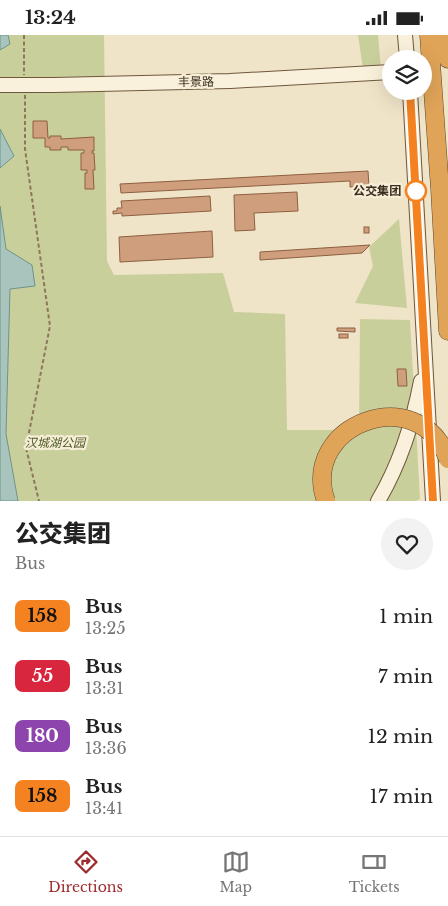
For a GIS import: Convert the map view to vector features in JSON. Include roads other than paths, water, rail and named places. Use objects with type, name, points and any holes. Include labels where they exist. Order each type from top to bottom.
[{"type":"highway","points":[[429,35],[448,331]]},
{"type":"highway","points":[[446,35],[448,59]]},
{"type":"highway","points":[[326,501],[322,477],[333,445],[349,429],[369,419],[403,418],[424,427],[440,443],[448,459]]},
{"type":"main road","points":[[406,35],[407,50]]},
{"type":"main road","name":"丰景路","points":[[0,85],[230,81],[382,72]]},
{"type":"main road","points":[[410,100],[433,501]]},
{"type":"main road","points":[[378,501],[401,456],[412,423],[425,361]]},
{"type":"water","points":[[0,35],[8,35],[10,44],[0,50]]},
{"type":"water","points":[[0,129],[14,156],[0,168]]},
{"type":"water","points":[[0,206],[6,249],[32,265],[35,286],[10,289],[6,434],[18,501],[0,501]]},
{"type":"place","name":"公交集团","points":[[416,191]]},
{"type":"park label","name":"汉城湖公园","points":[[55,443]]}]
